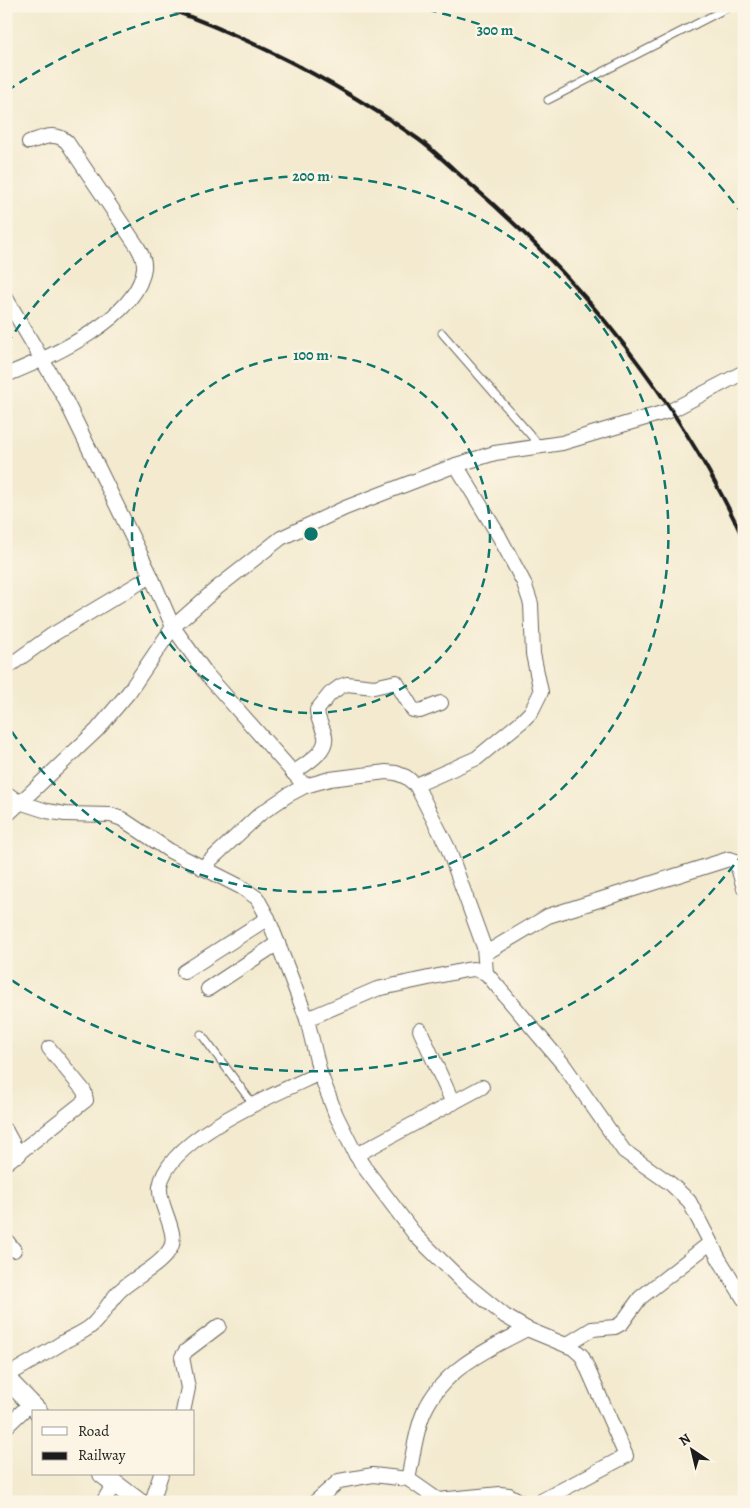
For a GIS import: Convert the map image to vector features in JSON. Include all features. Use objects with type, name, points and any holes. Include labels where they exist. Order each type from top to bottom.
[{"type":"street","points":[[6,375],[73,345],[112,316],[130,298],[144,268],[143,258],[137,246],[67,142],[60,136],[52,135],[29,142]]},
{"type":"street","points":[[6,298],[43,360],[151,576],[173,627],[208,676],[305,786]]},
{"type":"street","points":[[6,816],[97,730],[129,692],[173,627],[217,588],[281,538],[345,508],[456,464],[495,453],[562,443],[672,410],[744,372]]},
{"type":"street","points":[[416,785],[477,758],[527,716],[539,699],[541,692],[533,654],[531,604],[524,583],[499,536],[456,464]]},
{"type":"street","points":[[6,668],[52,635],[151,576]]},
{"type":"street","points":[[293,773],[324,746],[324,734],[317,710],[330,694],[341,686],[347,684],[374,687],[396,682],[413,710],[420,711],[440,703]]},
{"type":"street","points":[[202,868],[260,814],[281,799],[305,786],[330,779],[386,772],[406,777],[416,785],[448,848],[486,953],[486,973]]},
{"type":"street","points":[[6,793],[19,802],[64,814],[95,814],[122,819],[170,851],[250,893],[262,904],[307,1019],[320,1073],[356,1155],[416,1236],[494,1308],[527,1329],[566,1345],[578,1351],[582,1356],[626,1456],[539,1502]]},
{"type":"street","points":[[486,953],[548,916],[729,859],[736,862],[744,888]]},
{"type":"street","points":[[184,972],[268,918]]},
{"type":"street","points":[[208,989],[278,943]]},
{"type":"street","points":[[307,1019],[363,994],[391,986],[466,970],[474,969],[486,973],[563,1064],[624,1151],[671,1184],[689,1201],[710,1243],[744,1299]]},
{"type":"street","points":[[420,1030],[453,1103]]},
{"type":"street","points":[[6,1162],[19,1154],[86,1100],[84,1091],[49,1048]]},
{"type":"street","points":[[6,1427],[35,1407],[6,1377],[90,1327],[122,1289],[165,1256],[172,1244],[173,1238],[160,1195],[162,1178],[171,1164],[193,1142],[216,1124],[253,1104],[320,1073]]},
{"type":"street","points":[[356,1155],[482,1087]]},
{"type":"street","points":[[6,1131],[19,1154]]},
{"type":"street","points":[[566,1345],[592,1329],[615,1327],[622,1323],[640,1298],[710,1243]]},
{"type":"street","points":[[183,1410],[188,1388],[182,1357],[186,1351],[219,1326]]},
{"type":"street","points":[[408,1479],[421,1420],[432,1398],[460,1367],[483,1352],[527,1329]]},
{"type":"street","points":[[315,1502],[332,1485],[352,1477],[373,1475],[408,1479],[438,1500],[500,1494],[509,1495],[521,1502]]},
{"type":"street","points":[[152,1502],[160,1476]]},
{"type":"street","points":[[103,1502],[108,1479],[139,1502]]},
{"type":"lane","points":[[548,100],[731,6]]},
{"type":"lane","points":[[442,333],[541,447]]},
{"type":"lane","points":[[201,1034],[253,1104]]},
{"type":"railway","points":[[161,6],[261,48],[326,81],[358,100],[425,144],[512,222],[552,261],[590,303],[660,393],[691,441],[719,490],[744,540]]}]
